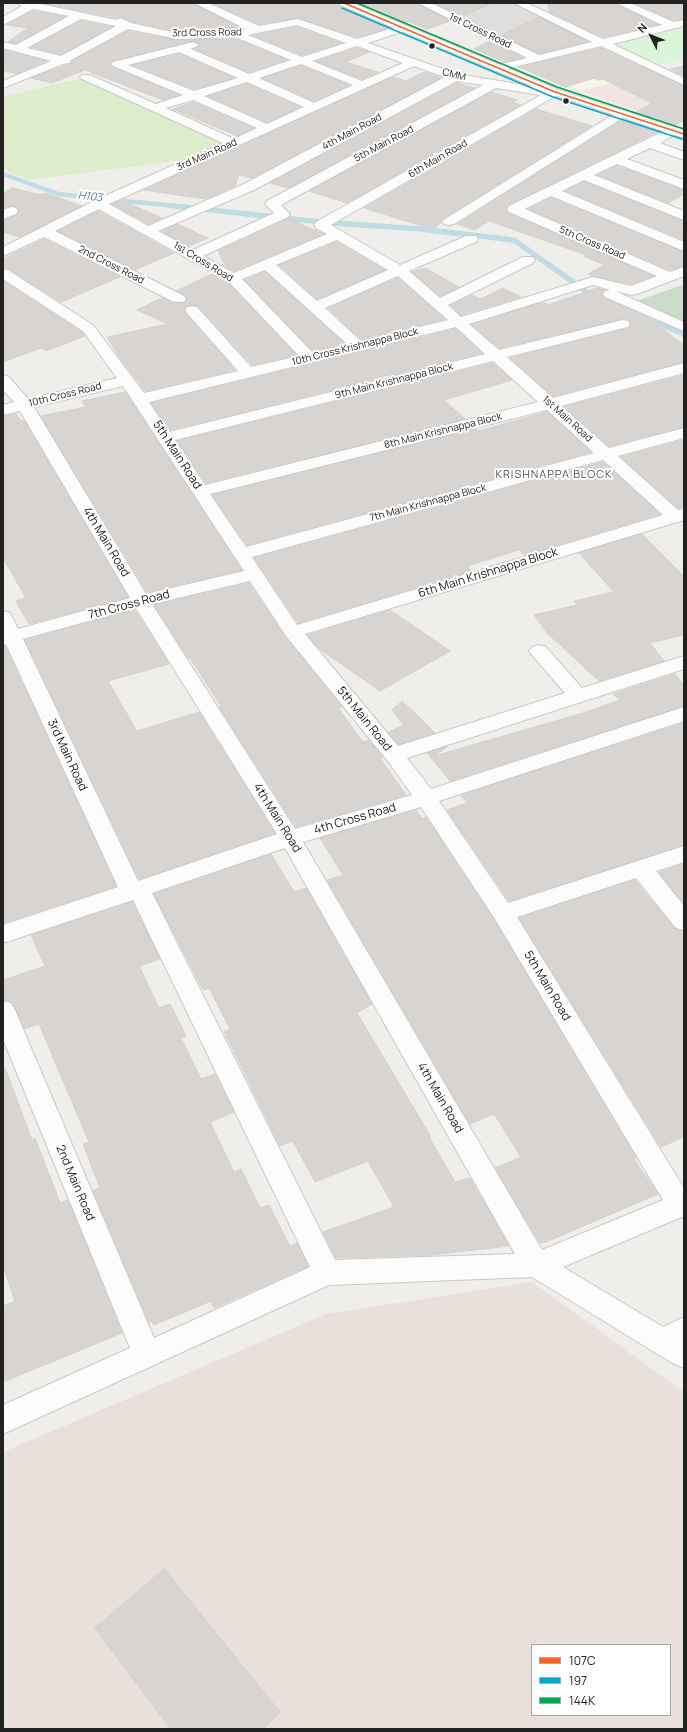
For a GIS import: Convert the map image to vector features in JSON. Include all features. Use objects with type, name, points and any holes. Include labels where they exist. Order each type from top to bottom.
[{"type":"street","name":"3rd Cross Road","points":[[21,3],[177,36],[236,34],[298,22],[356,43]]},
{"type":"street","points":[[199,3],[258,30]]},
{"type":"street","points":[[344,3],[555,92],[679,133]]},
{"type":"street","name":"1st Cross Road","points":[[423,3],[537,58]]},
{"type":"street","points":[[519,3],[684,82]]},
{"type":"street","points":[[621,3],[673,26]]},
{"type":"street","points":[[3,22],[32,5]]},
{"type":"street","points":[[3,86],[62,60],[127,25],[103,8]]},
{"type":"street","points":[[3,58],[80,15]]},
{"type":"street","points":[[498,68],[684,23]]},
{"type":"street","points":[[155,108],[403,28]]},
{"type":"street","points":[[127,39],[145,29]]},
{"type":"street","points":[[266,128],[195,96],[117,64],[236,34],[362,85]]},
{"type":"street","name":"CMM","points":[[356,43],[455,77],[555,92]]},
{"type":"street","points":[[3,45],[80,63]]},
{"type":"street","points":[[180,48],[314,107]]},
{"type":"street","name":"3rd Main Road","points":[[3,252],[43,230],[105,201],[412,62]]},
{"type":"street","points":[[658,70],[678,65]]},
{"type":"street","points":[[86,77],[232,143]]},
{"type":"street","name":"4th Main Road","points":[[147,231],[249,187],[455,77]]},
{"type":"street","name":"5th Main Road","points":[[194,256],[277,217],[272,204],[496,83]]},
{"type":"street","name":"6th Main Road","points":[[337,235],[326,223],[555,92]]},
{"type":"street","points":[[449,221],[622,114]]},
{"type":"street","points":[[551,191],[650,143],[679,133]]},
{"type":"street","points":[[650,143],[684,156]]},
{"type":"street","points":[[617,159],[684,185]]},
{"type":"street","points":[[583,175],[684,216]]},
{"type":"street","points":[[551,191],[684,247]]},
{"type":"street","name":"5th Cross Road","points":[[551,191],[514,209],[670,276]]},
{"type":"street","name":"1st Cross Road","points":[[105,201],[147,231],[233,278],[309,358]]},
{"type":"street","name":"2nd Cross Road","points":[[43,230],[179,299]]},
{"type":"street","points":[[233,278],[337,235],[399,270],[459,322]]},
{"type":"street","points":[[315,307],[471,239]]},
{"type":"street","points":[[438,304],[528,260]]},
{"type":"street","points":[[267,264],[358,346]]},
{"type":"street","name":"10th Cross Krishnappa Block","points":[[140,399],[459,322],[593,281],[632,291],[684,271]]},
{"type":"street","name":"5th Main Road","points":[[3,273],[88,328],[127,380],[293,632],[394,755],[426,798],[503,913],[682,1205]]},
{"type":"street","points":[[575,286],[684,327]]},
{"type":"street","points":[[192,310],[248,373]]},
{"type":"street","name":"1st Main Road","points":[[459,322],[606,455],[679,516]]},
{"type":"street","name":"9th Main Krishnappa Block","points":[[165,438],[623,324]]},
{"type":"street","name":"8th Main Krishnappa Block","points":[[201,492],[550,404],[684,368]]},
{"type":"street","name":"4th Main Road","points":[[3,380],[25,405],[141,601],[290,838],[536,1265]]},
{"type":"street","name":"10th Cross Road","points":[[3,410],[127,380]]},
{"type":"street","name":"7th Main Krishnappa Block","points":[[242,554],[684,433]]},
{"type":"street","name":"6th Main Krishnappa Block","points":[[293,632],[679,516]]},
{"type":"street","name":"7th Cross Road","points":[[8,638],[141,601],[256,574]]},
{"type":"street","name":"3rd Main Road","points":[[3,617],[8,638],[327,1273]]},
{"type":"street","points":[[539,651],[578,696]]},
{"type":"street","points":[[394,755],[684,662]]},
{"type":"street","name":"4th Cross Road","points":[[3,934],[290,838],[426,798],[684,714]]},
{"type":"street","points":[[503,913],[684,854]]},
{"type":"street","points":[[641,868],[684,922]]},
{"type":"street","name":"2nd Main Road","points":[[3,1010],[147,1355]]},
{"type":"street","points":[[3,1420],[327,1273],[536,1265],[682,1205]]},
{"type":"street","points":[[536,1265],[677,1342]]},
{"type":"shaded area","points":[[429,3],[516,3],[595,42],[537,56]]},
{"type":"shaded area","points":[[605,46],[657,71],[582,91],[514,67]]},
{"type":"shaded area","points":[[657,71],[684,84],[684,124],[679,125],[582,91]]},
{"type":"shaded area","points":[[532,1282],[684,1392],[684,1729],[3,1729],[3,1452],[326,1314]]},
{"type":"green space","points":[[684,26],[684,59],[657,66],[612,44]]},
{"type":"green space","points":[[86,77],[228,143],[190,159],[29,180],[3,169],[3,97]]},
{"type":"green space","points":[[684,284],[684,326],[632,303]]},
{"type":"building","points":[[43,3],[193,3],[240,28],[177,31],[132,22],[122,17],[116,18]]},
{"type":"building","points":[[212,3],[338,3],[339,6],[390,28],[357,37],[298,18],[259,24]]},
{"type":"building","points":[[357,3],[417,3],[450,21],[427,29],[408,21],[404,23]]},
{"type":"building","points":[[434,3],[491,3],[491,4],[461,16]]},
{"type":"building","points":[[547,3],[615,3],[658,25],[603,37],[550,12]]},
{"type":"building","points":[[634,3],[684,3],[684,19],[674,20]]},
{"type":"building","points":[[33,11],[65,17],[16,43],[8,42],[28,28],[7,25]]},
{"type":"building","points":[[539,17],[588,42],[539,53],[502,35]]},
{"type":"building","points":[[81,21],[112,27],[61,54],[31,47]]},
{"type":"building","points":[[297,27],[341,43],[302,55],[253,35]]},
{"type":"building","points":[[128,31],[177,40],[235,39],[287,60],[249,72],[195,49],[200,44],[193,41],[110,63],[112,67],[179,95],[163,100],[85,70],[52,83],[31,78],[70,64],[72,61]]},
{"type":"building","points":[[490,41],[523,58],[505,62],[474,49]]},
{"type":"building","points":[[357,48],[369,52],[345,62],[378,72],[362,79],[316,61]]},
{"type":"building","points":[[601,48],[684,86],[684,120],[675,125],[635,113],[652,103],[603,79],[597,80],[594,78],[565,87],[519,67]]},
{"type":"building","points":[[3,50],[46,61],[16,74],[3,70]]},
{"type":"building","points":[[179,54],[234,78],[194,89],[133,65]]},
{"type":"building","points":[[301,66],[349,85],[314,101],[263,78]]},
{"type":"building","points":[[684,66],[684,76],[670,69]]},
{"type":"building","points":[[424,72],[441,78],[252,178],[239,175],[235,186],[205,199],[144,190],[393,77],[406,81]]},
{"type":"building","points":[[457,83],[475,88],[288,188],[270,183]]},
{"type":"building","points":[[247,84],[300,107],[267,122],[208,96]]},
{"type":"building","points":[[491,92],[517,100],[512,102],[521,105],[347,203],[309,191]]},
{"type":"building","points":[[193,102],[253,128],[237,136],[173,109]]},
{"type":"building","points":[[536,109],[592,126],[441,220],[441,223],[432,229],[364,208]]},
{"type":"building","points":[[623,119],[659,131],[508,205],[506,210],[508,213],[653,276],[631,284],[592,276],[588,274],[604,265],[584,256],[586,255],[489,221],[475,230],[457,224]]},
{"type":"building","points":[[617,166],[684,190],[684,194],[668,203],[598,175]]},
{"type":"building","points":[[584,182],[684,221],[684,240],[566,191]]},
{"type":"building","points":[[12,188],[41,195],[45,193],[82,206],[20,237],[3,232],[3,220],[17,215],[19,212],[16,207],[10,206],[3,208],[3,194]]},
{"type":"building","points":[[551,198],[684,252],[684,266],[670,270],[529,209]]},
{"type":"building","points":[[121,200],[162,218],[148,224],[112,204]]},
{"type":"building","points":[[99,211],[174,253],[135,270],[58,231]]},
{"type":"building","points":[[288,219],[324,234],[234,271],[226,267],[218,251]]},
{"type":"building","points":[[177,224],[208,238],[189,246],[161,231]]},
{"type":"building","points":[[44,239],[120,277],[61,302],[9,269],[3,268],[3,259]]},
{"type":"building","points":[[337,242],[385,270],[317,299],[279,265]]},
{"type":"building","points":[[425,268],[459,287],[440,296],[412,272]]},
{"type":"building","points":[[265,272],[344,343],[313,351],[245,280]]},
{"type":"building","points":[[212,274],[227,282],[296,355],[252,365],[198,306],[187,306],[184,309],[186,314],[235,370],[145,391],[120,358],[107,337],[168,324],[137,310],[162,298],[173,303],[184,304],[187,298],[176,291]]},
{"type":"building","points":[[398,278],[445,319],[361,339],[328,308]]},
{"type":"building","points":[[3,281],[82,332],[85,336],[46,351],[41,348],[3,362]]},
{"type":"building","points":[[503,288],[521,297],[461,315],[451,305],[472,295],[480,299]]},
{"type":"building","points":[[597,288],[604,290],[602,295],[604,298],[642,314],[684,345],[684,362],[553,396],[510,358],[628,328],[631,325],[629,320],[623,319],[499,348],[472,325],[536,304],[545,303],[548,305]]},
{"type":"building","points":[[456,329],[482,353],[170,430],[151,403]]},
{"type":"building","points":[[493,363],[512,380],[444,400],[465,419],[206,483],[177,441]]},
{"type":"building","points":[[684,375],[684,427],[609,446],[564,407]]},
{"type":"building","points":[[125,392],[242,570],[147,592],[41,416],[86,407],[82,401]]},
{"type":"building","points":[[547,412],[591,452],[247,545],[212,495],[476,429],[478,431]]},
{"type":"building","points":[[16,414],[21,421],[24,420],[128,597],[29,624],[16,601],[26,598],[3,558],[3,416]]},
{"type":"building","points":[[684,440],[684,508],[678,508],[621,457]]},
{"type":"building","points":[[603,462],[660,514],[524,555],[519,550],[467,566],[471,571],[298,623],[254,558]]},
{"type":"building","points":[[642,534],[684,576],[684,635],[650,643],[664,661],[599,681],[548,634],[534,615],[577,605],[574,601],[614,592],[579,553]]},
{"type":"building","points":[[249,583],[285,637],[342,707],[338,708],[363,742],[369,740],[383,757],[380,758],[406,795],[296,827],[219,707],[221,706],[154,605]]},
{"type":"building","points":[[135,610],[169,664],[108,681],[137,731],[199,712],[275,833],[139,879],[25,640]]},
{"type":"building","points":[[390,610],[450,651],[380,691],[317,647],[308,635]]},
{"type":"building","points":[[3,646],[5,646],[116,886],[3,923]]},
{"type":"building","points":[[675,674],[684,685],[684,706],[450,781],[427,753],[448,746],[434,756],[583,713],[620,700],[613,694]]},
{"type":"building","points":[[402,701],[435,733],[399,744],[388,732],[404,725],[392,710]]},
{"type":"building","points":[[684,723],[684,845],[509,901],[447,810],[467,803],[461,795]]},
{"type":"building","points":[[416,810],[422,819],[426,817],[494,920],[636,1158],[634,1159],[658,1194],[546,1242],[540,1243],[495,1168],[521,1157],[494,1114],[470,1124],[327,880],[343,875],[320,838]]},
{"type":"building","points":[[271,854],[294,892],[306,888],[372,1004],[357,1013],[431,1137],[429,1137],[455,1182],[470,1178],[509,1246],[431,1255],[336,1258],[323,1232],[394,1207],[368,1161],[315,1182],[293,1141],[280,1146],[224,1031],[230,1029],[209,988],[203,990],[154,894]]},
{"type":"building","points":[[684,864],[684,904],[659,872]]},
{"type":"building","points":[[635,880],[675,929],[684,931],[684,1137],[661,1147],[519,918]]},
{"type":"building","points":[[132,902],[160,959],[139,966],[159,1008],[170,1004],[186,1036],[181,1038],[201,1079],[215,1074],[234,1112],[210,1122],[234,1172],[241,1169],[260,1208],[269,1205],[290,1246],[297,1243],[308,1266],[214,1308],[211,1301],[154,1325],[152,1321],[149,1322],[93,1190],[100,1188],[83,1144],[89,1142],[39,1024],[25,1029],[12,1002],[3,1000],[3,980],[45,966],[31,935]]},
{"type":"building","points":[[3,1068],[5,1068],[32,1140],[35,1138],[60,1203],[68,1200],[122,1333],[3,1382],[3,1306],[15,1301],[3,1266]]},
{"type":"building","points":[[164,1569],[280,1712],[263,1729],[171,1729],[95,1628]]},
{"type":"waterway","name":"H103","points":[[3,174],[58,194],[184,207]]},
{"type":"waterway","points":[[174,206],[321,222],[420,229],[514,240],[594,297]]},
{"type":"waterway","points":[[643,318],[684,334]]},
{"type":"transit line","name":"107C","points":[[344,3],[555,92],[684,134]]},
{"type":"transit line","name":"144K","points":[[357,3],[557,87],[684,129]]},
{"type":"transit line","name":"197","points":[[342,8],[553,97],[682,139]]},
{"type":"district","name":"KRISHNAPPA BLOCK","points":[[554,475]]}]
